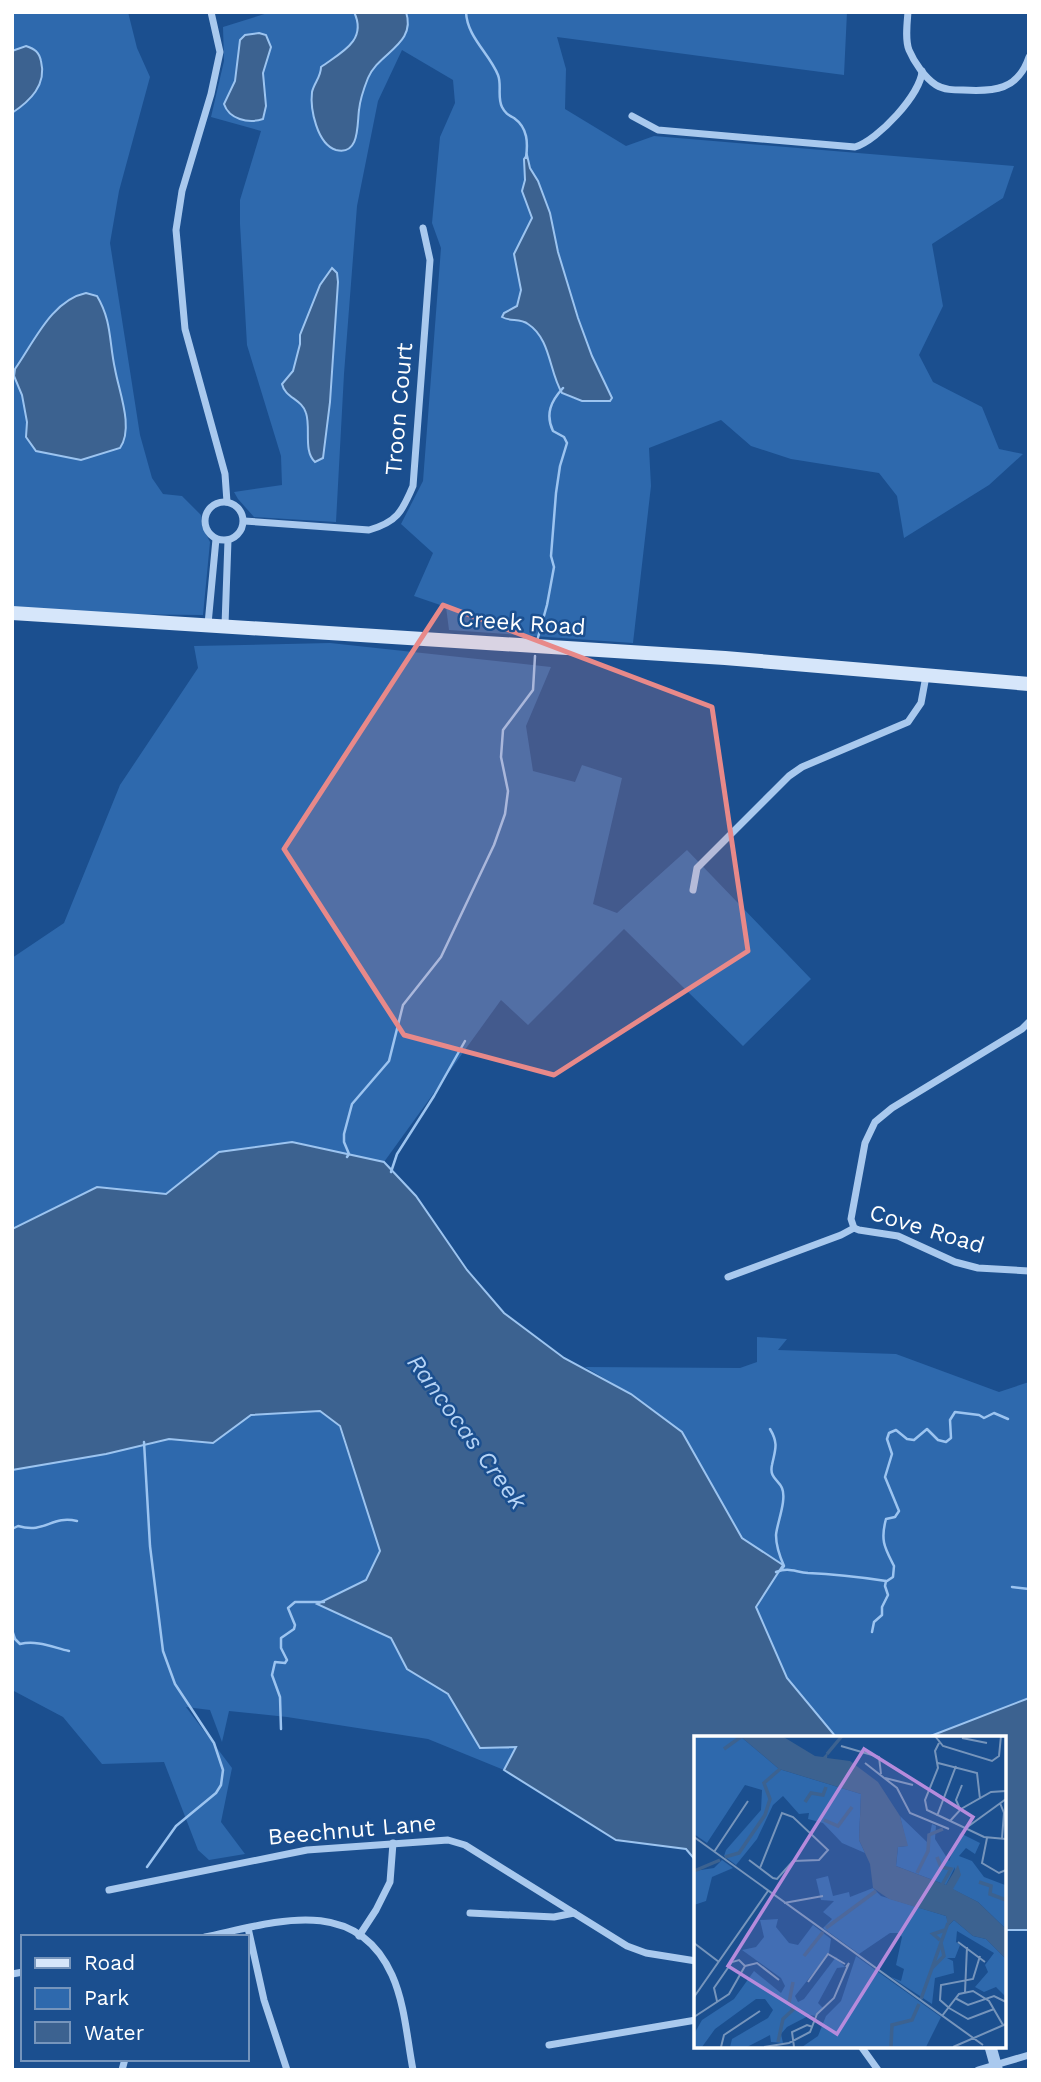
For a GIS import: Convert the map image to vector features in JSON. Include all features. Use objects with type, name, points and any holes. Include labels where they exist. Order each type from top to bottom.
[{"type":"main road","name":"Creek Road","points":[[12,612],[724,658],[1029,684]]},
{"type":"street","points":[[211,12],[220,52],[211,94],[182,191],[176,230],[185,329],[225,474],[227,502]]},
{"type":"street","points":[[908,12],[908,49],[922,71],[936,85],[951,90],[996,90],[1010,84],[1024,72],[1029,57]]},
{"type":"street","points":[[632,116],[658,130],[855,147],[880,133],[919,85],[922,71]]},
{"type":"street","name":"Troon Court","points":[[244,521],[369,530],[384,526],[403,510],[413,486],[430,260],[423,228]]},
{"type":"street","points":[[227,502],[240,509],[244,521],[240,532],[228,540],[216,539],[207,529],[206,516],[213,505],[227,502]]},
{"type":"street","points":[[208,624],[216,539]]},
{"type":"street","points":[[225,625],[228,540]]},
{"type":"street","points":[[693,890],[696,869],[789,776],[802,767],[908,722],[921,703],[926,675]]},
{"type":"street","name":"Cove Road","points":[[1029,1022],[1022,1030],[892,1108],[876,1122],[866,1143],[851,1219],[854,1227],[898,1236],[955,1262],[978,1268],[1029,1271]]},
{"type":"street","points":[[729,1277],[841,1235],[854,1227]]},
{"type":"street","name":"Beechnut Lane","points":[[109,1890],[307,1850],[440,1840],[460,1843],[637,1950],[694,1961]]},
{"type":"street","points":[[359,1936],[390,1882],[393,1843]]},
{"type":"street","points":[[470,1913],[554,1917],[575,1913]]},
{"type":"street","points":[[215,1935],[299,1918],[344,1927],[359,1936],[378,1952],[393,1976],[413,2070]]},
{"type":"street","points":[[248,1928],[264,2000],[287,2070]]},
{"type":"street","points":[[549,2045],[694,2020]]},
{"type":"street","points":[[861,2047],[878,2070]]},
{"type":"street","points":[[991,2047],[997,2067]]},
{"type":"street","points":[[978,2070],[997,2067],[1029,2055]]},
{"type":"highlighted area","points":[[443,605],[712,707],[748,951],[554,1075],[404,1035],[284,849]]},
{"type":"green space","points":[[12,12],[128,12],[137,48],[150,77],[119,191],[110,243],[140,435],[152,478],[163,494],[182,496],[201,515],[202,526],[210,542],[203,615],[12,613]]},
{"type":"green space","points":[[271,12],[847,12],[844,75],[557,37],[566,69],[565,109],[626,146],[654,136],[1014,166],[1003,198],[932,244],[943,306],[919,355],[933,382],[982,407],[999,449],[1023,454],[989,485],[904,538],[897,496],[879,473],[791,459],[751,446],[721,420],[649,448],[651,486],[633,643],[449,630],[446,607],[414,596],[433,553],[401,524],[423,481],[441,248],[432,223],[440,137],[455,103],[453,80],[402,50],[378,101],[357,206],[336,522],[254,517],[234,492],[282,485],[281,456],[247,345],[240,200],[261,131],[211,117],[224,61],[223,27]],"holes":[[[530,166],[550,213],[558,252],[578,318],[612,398],[610,401],[585,401],[562,393],[546,346],[536,330],[525,322],[502,317],[517,306],[521,290],[514,257],[532,218],[522,191]]]},
{"type":"green space","points":[[330,643],[551,667],[526,726],[533,771],[575,782],[582,765],[622,778],[593,904],[617,913],[687,850],[811,979],[743,1046],[624,929],[528,1025],[501,1000],[384,1162],[292,1142],[220,1152],[166,1194],[97,1187],[12,1229],[12,958],[64,923],[120,785],[198,668],[194,646]]},
{"type":"green space","points":[[757,1337],[787,1339],[778,1350],[896,1354],[999,1392],[1029,1382],[1029,1698],[931,1736],[835,1736],[787,1678],[756,1606],[783,1565],[742,1538],[682,1432],[631,1394],[585,1367],[740,1368],[757,1362]]},
{"type":"green space","points":[[319,1411],[339,1426],[380,1551],[366,1580],[318,1605],[391,1638],[407,1669],[448,1693],[480,1748],[517,1747],[504,1770],[428,1739],[287,1717],[229,1711],[222,1742],[210,1710],[186,1707],[232,1768],[221,1822],[245,1854],[209,1860],[198,1850],[164,1762],[102,1764],[63,1717],[12,1690],[12,1470],[106,1454],[169,1439],[213,1443],[251,1415]]},
{"type":"water","points":[[354,12],[406,12],[408,23],[401,40],[373,69],[368,78],[360,102],[356,138],[344,151],[336,150],[324,141],[316,125],[312,92],[321,67],[343,51],[355,38],[357,22]]},
{"type":"water","points":[[245,35],[266,35],[271,47],[263,73],[266,106],[263,119],[245,120],[235,117],[224,104],[235,81],[240,40]]},
{"type":"water","points":[[26,46],[39,55],[42,78],[31,98],[12,113],[12,51]]},
{"type":"water","points":[[527,155],[550,213],[558,252],[578,318],[612,398],[610,401],[582,401],[562,393],[536,330],[525,322],[502,317],[517,306],[521,290],[514,254],[532,218],[522,191],[525,180],[524,159]]},
{"type":"water","points":[[332,268],[337,273],[338,282],[330,402],[323,458],[315,462],[309,452],[304,408],[286,392],[282,384],[293,371],[300,335],[320,285]]},
{"type":"water","points":[[86,293],[97,296],[105,314],[126,430],[120,448],[81,460],[36,451],[26,437],[27,422],[22,395],[14,376],[15,369],[45,323],[63,304]]},
{"type":"water","name":"Rancocas Creek","points":[[292,1142],[384,1162],[416,1196],[467,1270],[504,1313],[564,1358],[631,1394],[682,1432],[742,1538],[783,1565],[756,1607],[787,1678],[835,1736],[694,1736],[694,1859],[686,1849],[616,1840],[504,1770],[516,1747],[480,1748],[448,1694],[407,1669],[391,1638],[317,1604],[366,1580],[380,1551],[340,1426],[320,1411],[251,1415],[213,1443],[169,1439],[106,1454],[12,1470],[12,1229],[97,1187],[166,1194],[219,1152]]},
{"type":"water","points":[[1029,1698],[1029,1930],[1006,1930],[1006,1736],[931,1736]]},
{"type":"waterway","points":[[466,12],[474,37],[498,75],[502,107],[522,126],[527,141],[526,158]]},
{"type":"waterway","points":[[537,641],[554,567],[551,556],[556,493],[567,443],[564,437],[553,431],[549,413],[552,403],[563,388]]},
{"type":"waterway","points":[[347,1157],[349,1154],[344,1134],[352,1104],[389,1061],[403,1005],[441,957],[494,845],[505,814],[508,791],[501,757],[503,730],[533,690],[535,656]]},
{"type":"waterway","points":[[391,1172],[397,1154],[465,1041]]},
{"type":"waterway","points":[[887,1581],[893,1577],[894,1566],[884,1544],[884,1527],[886,1519],[895,1517],[899,1511],[885,1477],[892,1454],[887,1439],[889,1433],[896,1430],[907,1439],[914,1440],[927,1429],[938,1440],[946,1442],[951,1438],[950,1420],[955,1412],[984,1418],[994,1413],[1008,1419]]},
{"type":"waterway","points":[[770,1429],[775,1443],[771,1469],[783,1493],[776,1535],[784,1566],[781,1570]]},
{"type":"waterway","points":[[144,1442],[150,1546],[163,1651],[175,1684],[214,1743],[223,1770],[221,1785],[216,1793],[176,1826],[147,1867]]},
{"type":"waterway","points":[[12,1529],[18,1526],[35,1528],[61,1520],[77,1521]]},
{"type":"waterway","points":[[776,1572],[788,1570],[886,1581]]},
{"type":"waterway","points":[[872,1632],[874,1622],[882,1615],[882,1607],[888,1595],[886,1581]]},
{"type":"waterway","points":[[1012,1587],[1029,1589]]},
{"type":"waterway","points":[[281,1729],[280,1697],[272,1675],[275,1662],[285,1663],[287,1660],[281,1648],[281,1638],[294,1629],[295,1625],[288,1608],[295,1602],[324,1602]]},
{"type":"waterway","points":[[12,1630],[20,1644],[38,1643],[69,1651]]}]
